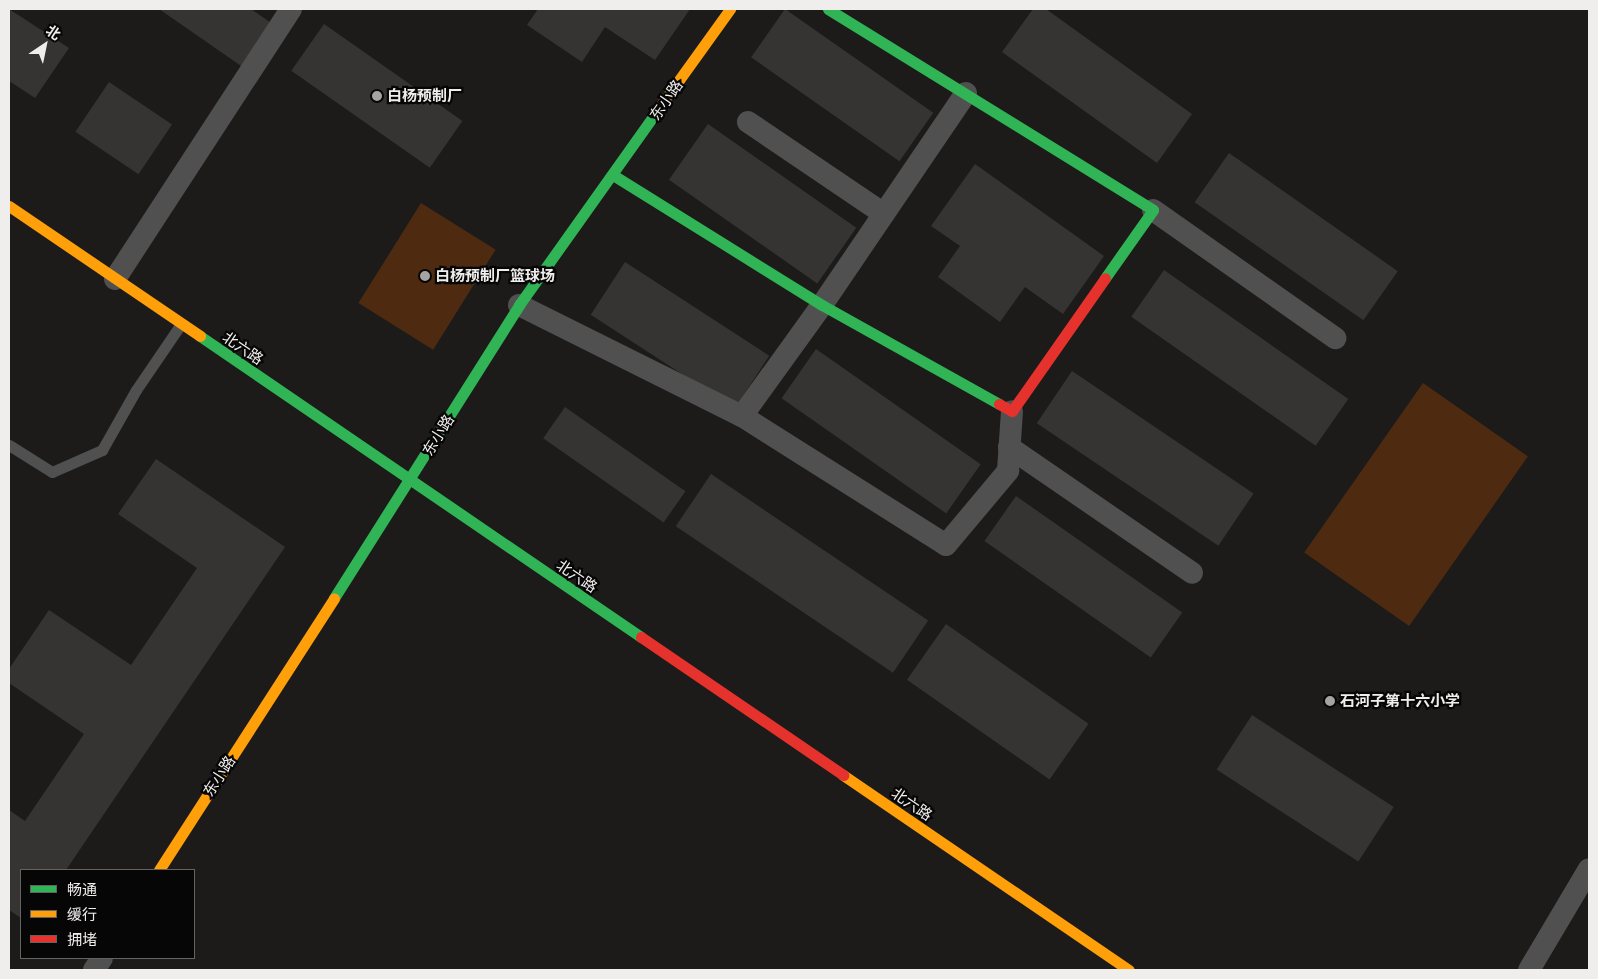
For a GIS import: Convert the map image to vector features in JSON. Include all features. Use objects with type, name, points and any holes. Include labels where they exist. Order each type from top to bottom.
[{"type":"street","points":[[115,279],[291,9]]},
{"type":"street","name":"东小路","points":[[160,869],[410,480],[518,305],[613,175],[730,9]]},
{"type":"street","points":[[828,9],[1154,210],[1335,338]]},
{"type":"street","points":[[742,416],[822,305],[966,93]]},
{"type":"street","points":[[748,122],[884,214]]},
{"type":"street","points":[[613,175],[822,305],[1012,410]]},
{"type":"street","name":"北六路","points":[[9,206],[1129,970]]},
{"type":"street","points":[[518,305],[742,416],[946,546],[1008,471],[1012,410],[1154,210]]},
{"type":"street","points":[[1009,447],[1192,573]]},
{"type":"street","points":[[1529,970],[1589,869]]},
{"type":"street","points":[[94,970],[101,959]]},
{"type":"lane","points":[[9,445],[52,472],[102,450],[136,390],[181,324]]},
{"type":"shaded area","name":"白杨预制厂篮球场","points":[[421,203],[496,250],[433,350],[358,303]]},
{"type":"shaded area","points":[[1423,383],[1528,456],[1409,626],[1304,553]]},
{"type":"building","points":[[9,9],[69,48],[35,98],[9,81]]},
{"type":"building","points":[[159,9],[251,9],[274,25],[244,68]]},
{"type":"building","points":[[538,9],[690,9],[655,60],[605,27],[582,62],[527,25]]},
{"type":"building","points":[[785,9],[933,113],[899,161],[751,57]]},
{"type":"building","points":[[1033,9],[1046,9],[1192,114],[1157,163],[1002,52]]},
{"type":"building","name":"白杨预制厂","points":[[324,24],[462,121],[430,168],[291,71]]},
{"type":"building","points":[[109,82],[172,124],[138,174],[75,132]]},
{"type":"building","points":[[708,124],[856,228],[817,284],[669,180]]},
{"type":"building","points":[[1229,153],[1398,271],[1363,320],[1195,202]]},
{"type":"building","points":[[975,164],[1104,256],[1063,314],[1025,287],[1000,322],[938,277],[960,246],[931,226]]},
{"type":"building","points":[[625,262],[769,356],[735,409],[591,315]]},
{"type":"building","points":[[1164,270],[1348,399],[1316,446],[1131,317]]},
{"type":"building","points":[[816,349],[981,464],[946,513],[782,398]]},
{"type":"building","points":[[1072,371],[1254,493],[1218,546],[1037,423]]},
{"type":"building","points":[[565,407],[685,491],[664,522],[543,438]]},
{"type":"building","points":[[156,459],[285,547],[67,869],[20,869],[20,917],[9,910],[9,810],[25,821],[84,734],[9,683],[9,669],[49,610],[131,665],[197,568],[118,514]]},
{"type":"building","points":[[711,474],[928,621],[893,673],[676,526]]},
{"type":"building","points":[[1016,496],[1182,612],[1151,657],[984,541]]},
{"type":"building","points":[[946,624],[1089,724],[1050,780],[907,680]]},
{"type":"building","points":[[1252,715],[1394,807],[1358,862],[1217,770]]},
{"type":"traffic: fast","points":[[828,9],[1153,210],[1105,278]]},
{"type":"traffic: fast","points":[[334,598],[519,305],[656,112]]},
{"type":"traffic: fast","points":[[613,175],[822,305],[999,404]]},
{"type":"traffic: fast","points":[[200,336],[641,637]]},
{"type":"traffic: slow","points":[[656,112],[730,9]]},
{"type":"traffic: slow","points":[[9,206],[200,336]]},
{"type":"traffic: slow","points":[[160,869],[334,598]]},
{"type":"traffic: slow","points":[[843,775],[1129,970]]},
{"type":"traffic: jam","points":[[999,404],[1012,411],[1105,278]]},
{"type":"traffic: jam","points":[[641,637],[843,775]]},
{"type":"place","name":"白杨预制厂","points":[[377,96]]},
{"type":"place","name":"白杨预制厂篮球场","points":[[425,276]]},
{"type":"place","name":"石河子第十六小学","points":[[1330,701]]}]
